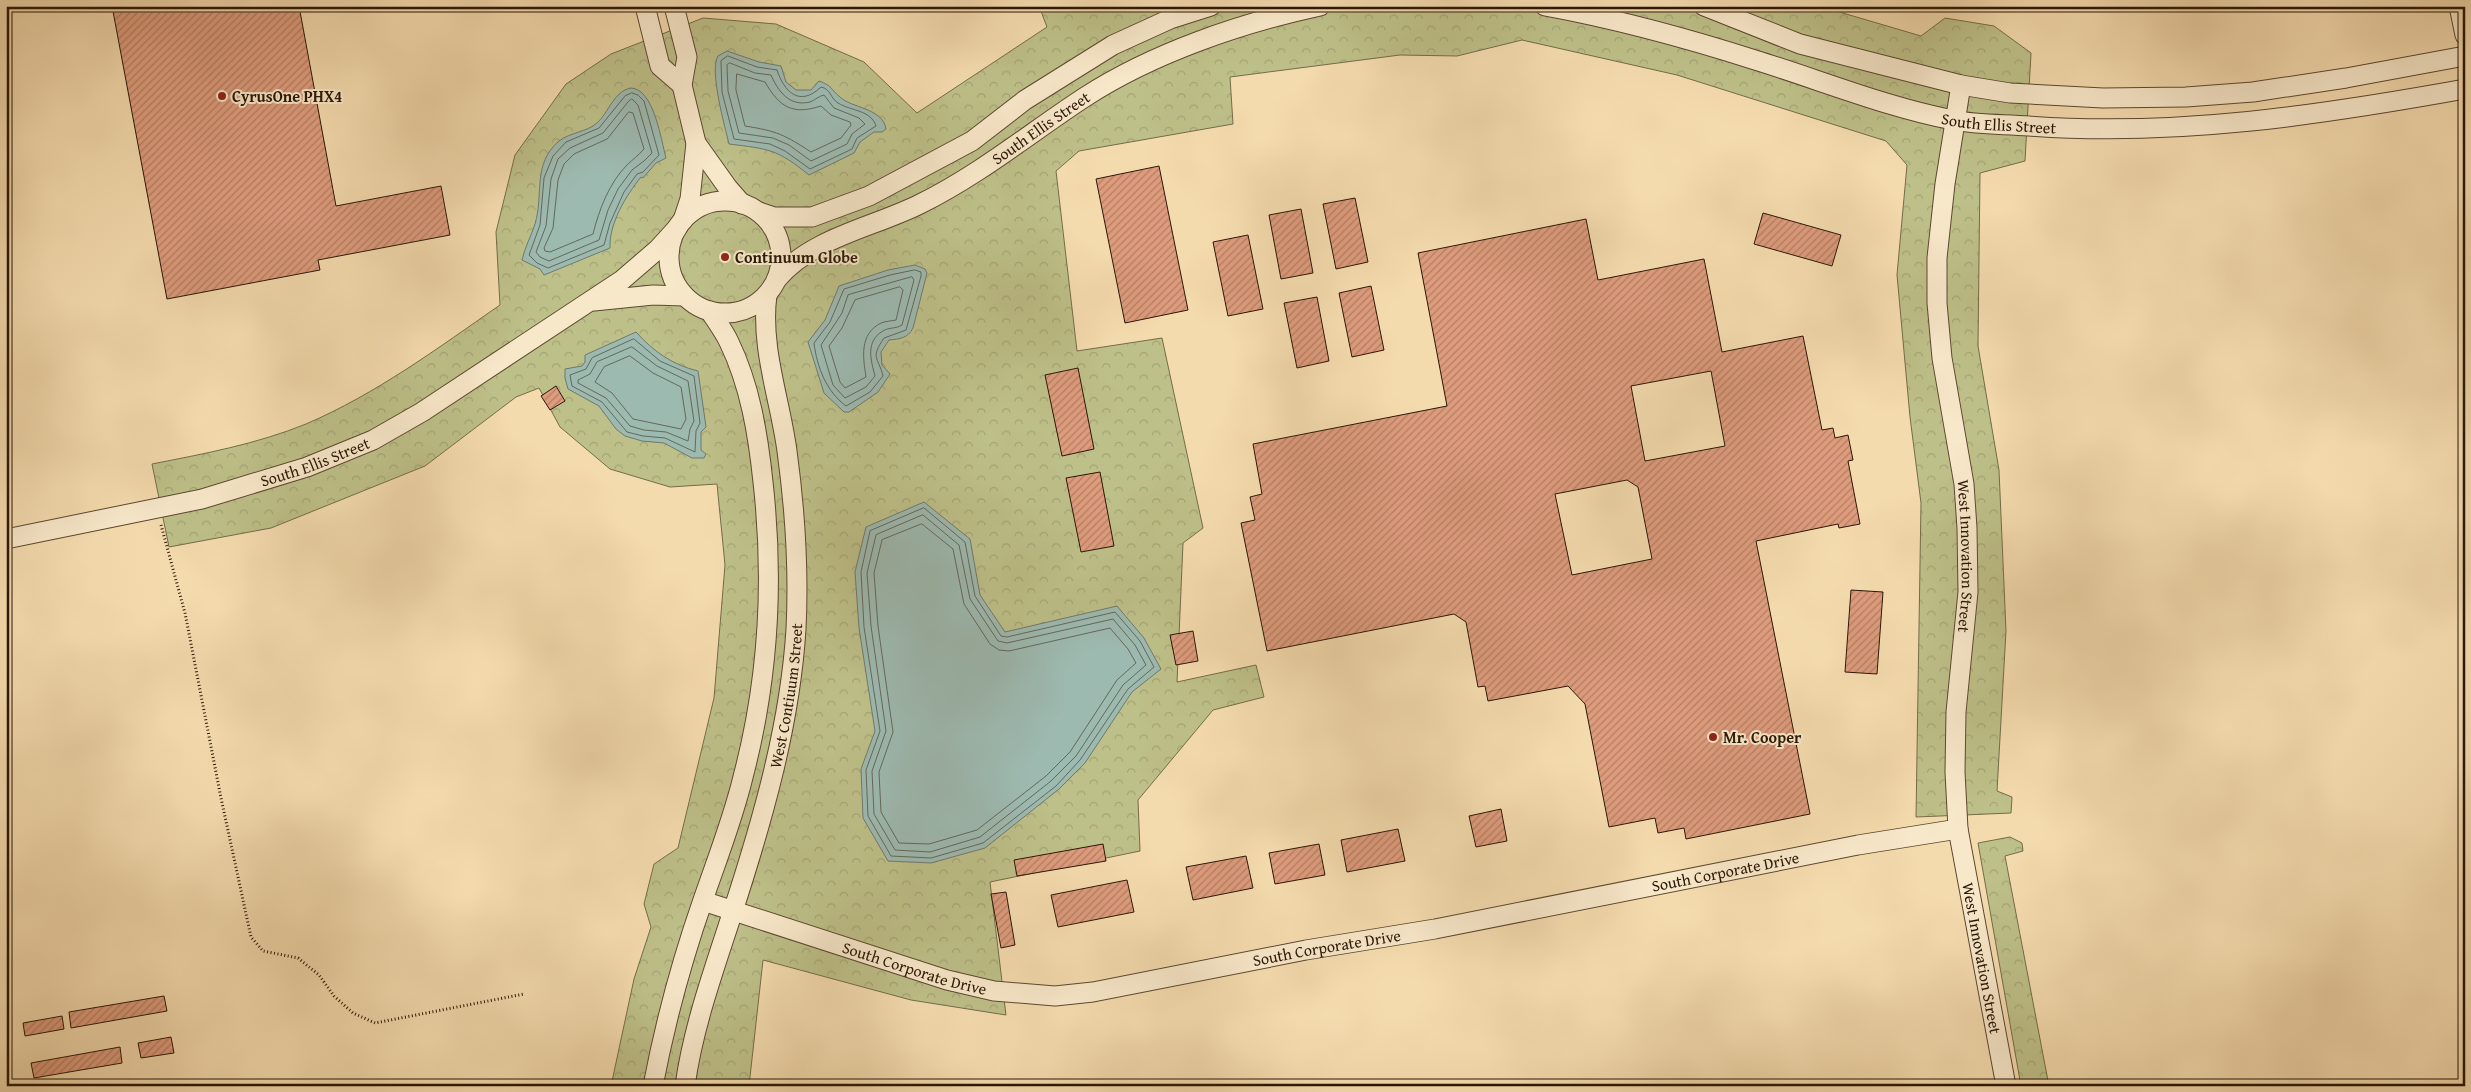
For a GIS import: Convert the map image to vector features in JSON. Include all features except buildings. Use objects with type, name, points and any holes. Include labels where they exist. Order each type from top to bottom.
[{"type":"street","points":[[645,6],[660,66],[682,85]]},
{"type":"street","points":[[674,6],[687,57],[682,85],[696,143],[690,199],[671,244],[670,262],[674,280],[684,296],[696,305],[710,311],[725,314],[741,311],[756,305],[767,294],[777,279],[782,260],[779,242],[772,225],[728,188],[696,143]]},
{"type":"street","name":"South Ellis Street","points":[[750,208],[774,217],[812,217],[869,196],[972,141],[1025,100],[1112,45],[1170,19],[1211,6]]},
{"type":"street","name":"South Ellis Street","points":[[777,279],[791,263],[825,243],[920,204],[979,170],[1086,96],[1171,51],[1282,14],[1320,6]]},
{"type":"street","name":"South Ellis Street","points":[[1545,6],[1607,18],[1753,59],[1852,92],[1955,120],[2048,128],[2125,130],[2205,127],[2303,115],[2465,89]]},
{"type":"street","name":"South Ellis Street","points":[[1704,6],[1800,44],[1961,85],[2010,93],[2103,98],[2186,97],[2254,92],[2346,78],[2465,56]]},
{"type":"street","points":[[2459,6],[2465,35]]},
{"type":"street","name":"West Innovation Street","points":[[1961,85],[1937,258],[1937,302],[1942,358],[1964,484],[1967,528],[1968,592],[1956,712],[1955,772],[1958,829],[2006,1086]]},
{"type":"street","points":[[681,224],[696,210],[710,203],[726,201],[750,208]]},
{"type":"street","name":"South Ellis Street","points":[[6,539],[157,510],[202,499],[307,467],[373,440],[422,412],[549,326],[590,302],[622,280],[658,249],[681,224]]},
{"type":"street","name":"West Contiuum Street","points":[[685,1086],[709,985],[752,849],[784,726],[796,629],[797,542],[787,450],[765,328],[767,294]]},
{"type":"street","name":"South Ellis Street","points":[[590,302],[653,295],[684,296]]},
{"type":"street","name":"West Contiuum Street","points":[[653,1086],[669,1013],[703,901],[725,843],[744,776],[763,667],[768,578],[766,510],[754,420],[737,359],[728,339],[710,311]]},
{"type":"street","name":"South Corporate Drive","points":[[703,901],[947,980],[994,990],[1055,996],[1093,992],[1306,950],[1435,929],[1858,845],[1958,829]]},
{"type":"path","points":[[157,510],[185,613],[221,798],[251,938],[263,951],[298,958],[320,975],[334,996],[353,1013],[375,1023],[524,994]]},
{"type":"green space","points":[[1039,6],[1819,6],[1921,36],[1945,18],[1994,26],[2031,53],[2025,161],[1980,173],[1978,346],[1999,470],[2006,631],[1997,791],[2012,797],[2011,813],[1916,817],[1921,503],[1910,417],[1897,275],[1907,165],[1886,141],[1677,75],[1522,40],[1457,56],[1400,55],[1230,77],[1233,124],[1079,151],[1056,171],[1077,351],[1162,338],[1203,528],[1183,543],[1177,682],[1256,665],[1264,697],[1213,710],[1138,800],[1140,851],[990,882],[1006,1015],[911,1000],[763,960],[749,1086],[611,1086],[634,979],[651,927],[644,904],[654,864],[678,848],[714,698],[725,565],[717,484],[670,487],[610,469],[560,427],[539,388],[516,397],[425,466],[271,528],[169,547],[152,464],[249,443],[306,424],[382,385],[500,305],[496,232],[515,155],[566,84],[611,54],[703,18],[776,24],[864,62],[917,113],[1047,27]]},
{"type":"green space","points":[[2010,837],[2022,843],[2023,851],[2005,856],[2049,1086],[2021,1086],[1978,843]]},
{"type":"water","points":[[727,51],[759,62],[781,66],[786,82],[796,90],[811,90],[819,81],[824,83],[845,101],[879,117],[884,122],[886,129],[882,132],[874,132],[860,142],[854,153],[809,175],[780,155],[754,147],[729,144],[716,86],[715,73],[718,56]]},
{"type":"water","points":[[631,88],[639,91],[651,106],[659,128],[666,158],[656,163],[643,178],[641,177],[630,193],[615,220],[610,239],[610,248],[544,275],[540,269],[522,260],[538,213],[540,180],[545,159],[559,141],[597,123],[616,97]]},
{"type":"water","points":[[915,265],[925,269],[927,273],[913,328],[909,334],[903,337],[889,340],[881,352],[882,365],[890,374],[878,392],[849,412],[844,412],[824,393],[808,342],[825,320],[839,286],[888,270]]},
{"type":"water","points":[[636,332],[664,357],[698,371],[706,427],[701,432],[701,450],[706,454],[704,458],[692,458],[664,443],[642,441],[625,436],[616,429],[599,406],[568,389],[565,369],[582,366],[585,362],[585,355]]},
{"type":"water","points":[[924,502],[970,539],[980,595],[1005,632],[1117,606],[1144,638],[1161,669],[1132,692],[1085,763],[1059,789],[985,848],[931,863],[888,861],[863,818],[861,769],[875,731],[859,628],[855,572],[866,527]]},
{"type":"place","name":"CyrusOne PHX4","points":[[222,96]]},
{"type":"place","name":"Continuum Globe","points":[[725,257]]},
{"type":"place","name":"Mr. Cooper","points":[[1713,737]]}]
